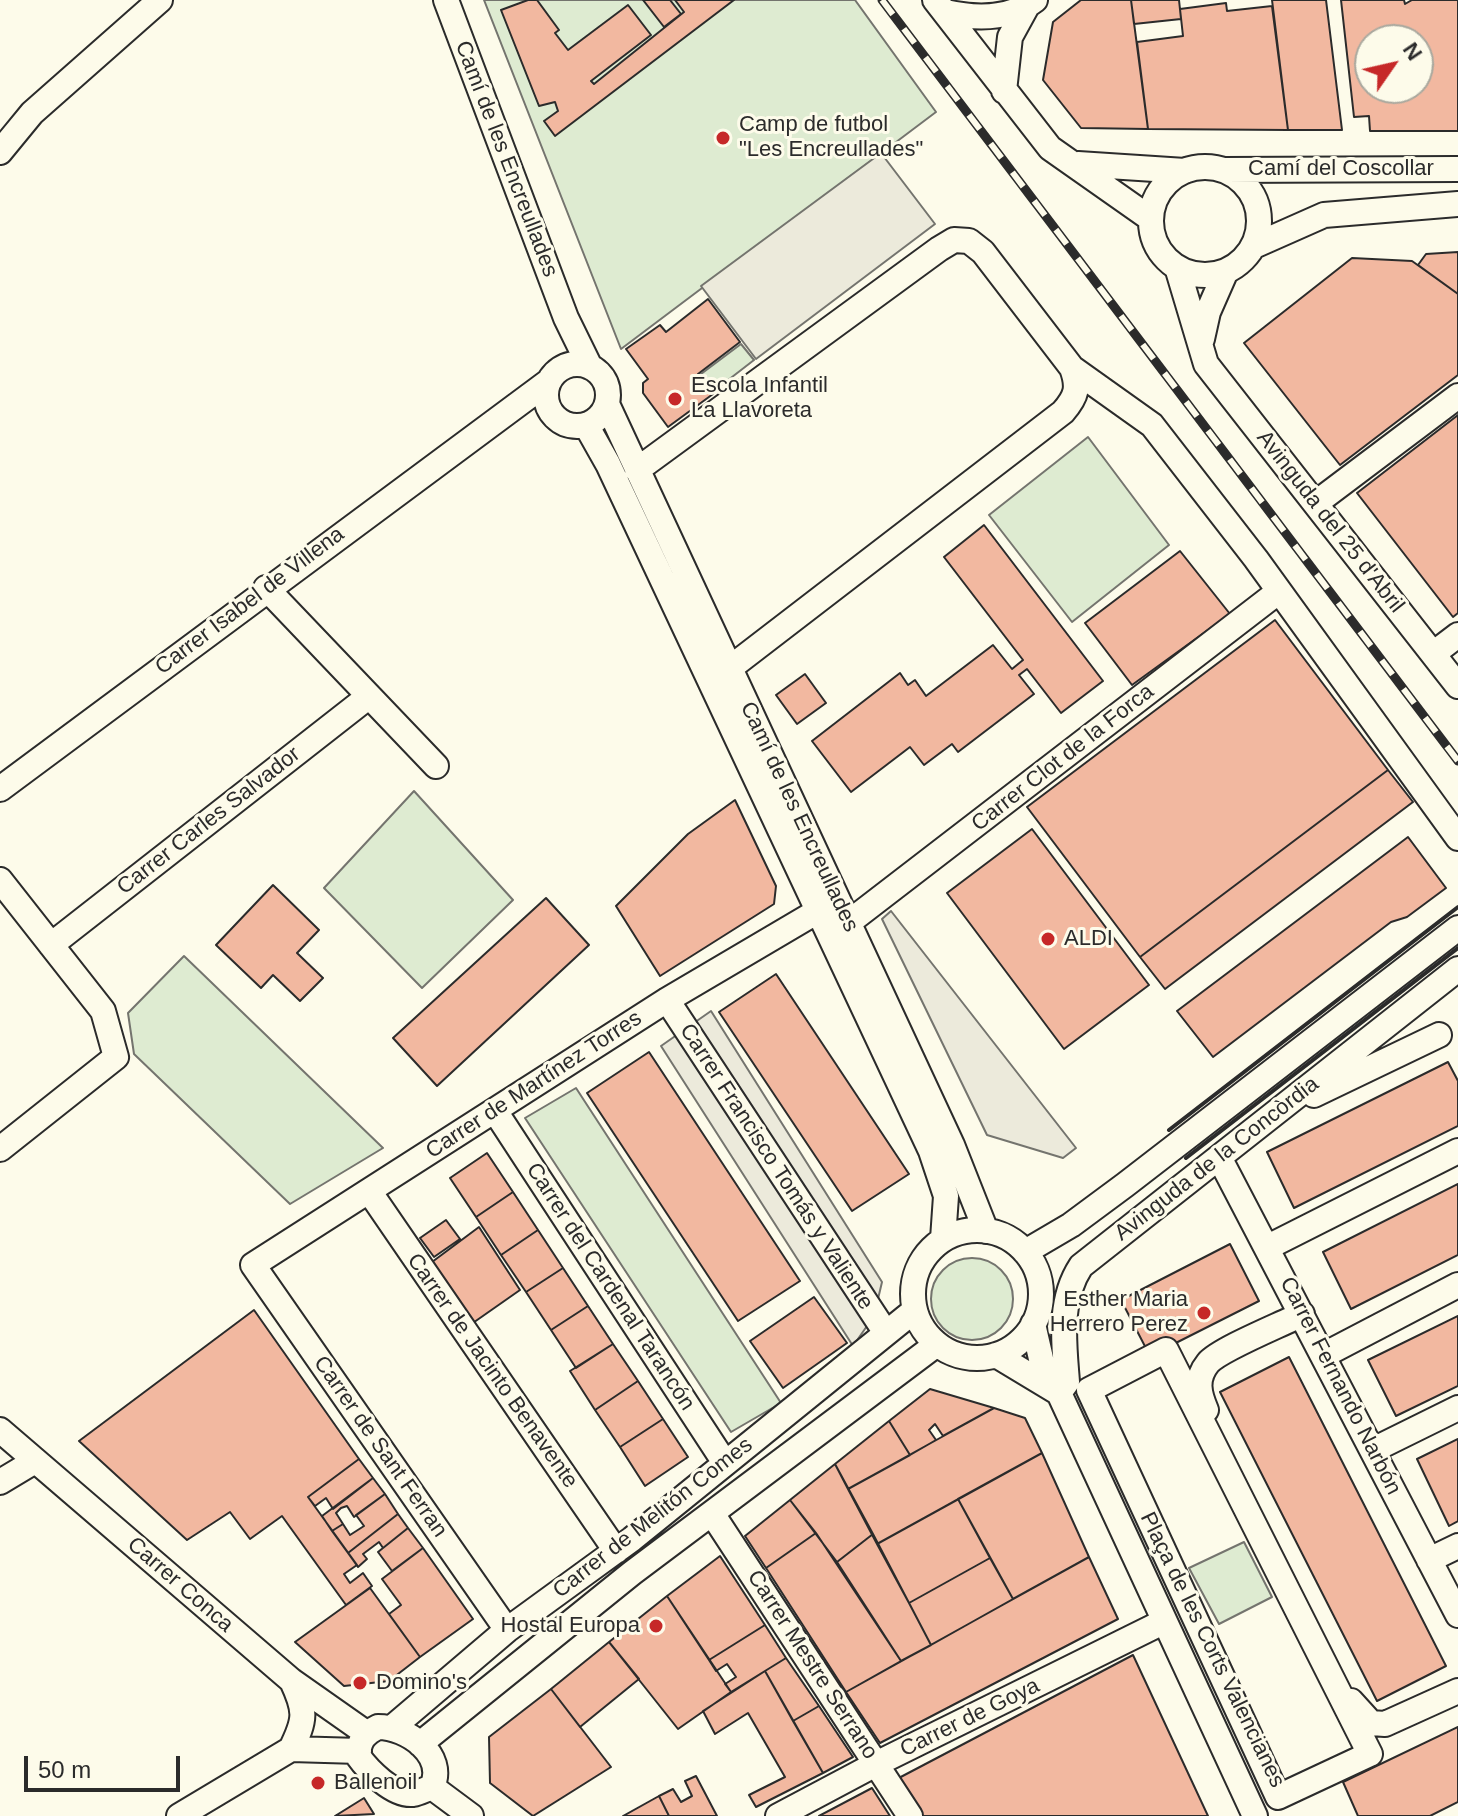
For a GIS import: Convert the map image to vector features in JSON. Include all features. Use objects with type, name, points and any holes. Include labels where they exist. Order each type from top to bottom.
[{"type":"street","points":[[0,152],[32,113],[160,0]]},
{"type":"street","name":"Camí de les Encreullades","points":[[446,0],[566,318],[590,367]]},
{"type":"street","points":[[940,6],[982,17],[1004,15],[1031,3]]},
{"type":"street","points":[[1004,91],[1003,71],[1010,37],[1031,3]]},
{"type":"street","points":[[940,6],[1050,148],[1151,219]]},
{"type":"street","points":[[1072,163],[1185,171],[1205,167],[1224,170],[1237,177],[1256,201],[1259,231],[1254,246],[1238,265],[1226,271],[1201,275],[1177,267],[1158,247],[1151,219],[1153,207],[1165,185],[1185,171]]},
{"type":"street","name":"Camí del Coscollar","points":[[1224,170],[1458,169]]},
{"type":"street","name":"Camí del Coscollar","points":[[1254,246],[1324,215],[1458,204]]},
{"type":"street","points":[[637,470],[890,283],[954,240],[969,241],[983,252],[1072,368],[1152,425],[1458,838]]},
{"type":"street","name":"Avinguda del 25 d'Abril","points":[[1177,267],[1188,296],[1202,357],[1458,686]]},
{"type":"street","points":[[1202,357],[1206,321],[1226,271]]},
{"type":"street","points":[[566,318],[546,402],[550,412],[576,425]]},
{"type":"street","points":[[502,415],[576,425],[602,413],[607,404],[606,384],[590,367],[572,364],[552,377]]},
{"type":"street","points":[[730,668],[1063,412],[1074,399],[1078,385],[1072,368]]},
{"type":"street","name":"Carrer Isabel de Villena","points":[[0,789],[552,377]]},
{"type":"street","points":[[1316,503],[1458,396]]},
{"type":"street","name":"Camí de les Encreullades","points":[[607,404],[952,1145],[986,1231]]},
{"type":"street","name":"Camí de les Encreullades","points":[[576,425],[608,464],[941,1178],[946,1196],[943,1239]]},
{"type":"street","points":[[266,588],[436,766]]},
{"type":"street","name":"Carrer Clot de la Forca","points":[[848,923],[1278,592]]},
{"type":"street","points":[[1433,654],[1458,635]]},
{"type":"street","name":"Carrer Carles Salvador","points":[[51,945],[368,697]]},
{"type":"street","points":[[0,880],[103,1011],[116,1057],[0,1149]]},
{"type":"street","name":"Carrer de Martínez Torres","points":[[253,1265],[667,1000],[818,911]]},
{"type":"street","name":"Avinguda de la Concòrdia","points":[[1025,1252],[1071,1225],[1114,1193],[1458,928]]},
{"type":"street","name":"Avinguda de la Concòrdia","points":[[1059,1393],[1067,1382],[1066,1300],[1081,1266],[1458,969]]},
{"type":"street","name":"Carrer Francisco Tomás y Valiente","points":[[667,1000],[886,1333]]},
{"type":"street","points":[[1272,1115],[1439,1035]]},
{"type":"street","name":"Carrer del Cardenal Tarancón","points":[[495,1111],[725,1463]]},
{"type":"street","points":[[1268,1247],[1458,1151]]},
{"type":"street","name":"Carrer Fernando Narbón","points":[[1220,1159],[1458,1615]]},
{"type":"street","name":"Carrer de Jacinto Benavente","points":[[369,1191],[616,1551]]},
{"type":"street","points":[[963,1231],[986,1231],[1012,1240],[1025,1252],[1040,1287],[1040,1306],[1024,1337],[996,1355],[976,1358],[955,1354],[937,1344],[923,1329],[915,1310],[913,1290],[917,1270],[927,1253],[943,1239],[963,1231]]},
{"type":"street","name":"Carrer de Sant Ferran","points":[[253,1265],[507,1630]]},
{"type":"street","points":[[1324,1355],[1458,1285]]},
{"type":"street","name":"Carrer de Melitón Comes","points":[[393,1727],[507,1630],[616,1551],[915,1310]]},
{"type":"street","points":[[1302,1314],[1208,1362],[1199,1382],[1199,1396],[1353,1706],[1371,1723],[1385,1724],[1458,1691]]},
{"type":"street","name":"Plaça de les Corts Valencianes","points":[[1033,1324],[1042,1363],[1059,1393],[1255,1816]]},
{"type":"street","name":"Carrer de Melitón Comes","points":[[420,1744],[632,1573],[937,1344]]},
{"type":"street","name":"Plaça de les Corts Valencianes","points":[[1166,1350],[1370,1754],[1278,1797],[1089,1390],[1166,1350]]},
{"type":"street","points":[[996,1355],[1059,1393]]},
{"type":"street","points":[[1373,1450],[1458,1408]]},
{"type":"street","name":"Carrer Conca","points":[[0,1430],[362,1742]]},
{"type":"street","points":[[0,1482],[35,1461]]},
{"type":"street","name":"Carrer Mestre Serrano","points":[[713,1515],[910,1816]]},
{"type":"street","points":[[1429,1560],[1458,1546]]},
{"type":"street","name":"Carrer de Goya","points":[[778,1816],[1163,1622]]},
{"type":"street","points":[[291,1749],[302,1726],[304,1706],[292,1681]]},
{"type":"street","points":[[179,1816],[291,1749],[362,1742],[378,1727],[393,1727],[420,1744],[434,1759],[437,1775],[432,1787],[412,1794],[399,1791],[368,1769],[362,1742]]},
{"type":"street","points":[[432,1787],[471,1816]]},
{"type":"green space","points":[[484,0],[855,0],[936,112],[621,349]]},
{"type":"green space","points":[[741,344],[754,360],[714,391],[701,374]]},
{"type":"green space","points":[[1088,437],[1169,545],[1072,622],[989,515]]},
{"type":"green space","points":[[414,791],[513,900],[422,988],[324,888]]},
{"type":"green space","points":[[184,956],[383,1148],[290,1204],[134,1054],[128,1013]]},
{"type":"green space","points":[[576,1088],[781,1403],[731,1432],[525,1118]]},
{"type":"green space","points":[[972,1258],[988,1261],[1001,1270],[1010,1283],[1013,1299],[1010,1315],[1001,1328],[988,1337],[972,1340],[956,1337],[943,1328],[934,1315],[931,1299],[934,1283],[943,1270],[956,1261]]},
{"type":"green space","points":[[1244,1542],[1272,1597],[1219,1624],[1189,1568]]},
{"type":"shaded area","points":[[881,153],[935,224],[756,359],[701,286]]},
{"type":"shaded area","points":[[891,911],[1076,1148],[1063,1158],[987,1135],[882,919]]},
{"type":"shaded area","points":[[711,1011],[882,1282],[874,1316],[853,1346],[661,1046]]},
{"type":"building","points":[[528,0],[537,0],[559,30],[555,33],[568,50],[628,5],[651,35],[591,81],[594,84],[684,12],[675,0],[734,0],[555,136],[544,121],[558,111],[555,102],[539,106],[501,10]]},
{"type":"building","points":[[643,0],[670,0],[681,14],[664,27]]},
{"type":"building","points":[[1081,0],[1131,0],[1148,129],[1081,128],[1043,80],[1053,22]]},
{"type":"building","points":[[1131,0],[1179,0],[1181,19],[1134,24]]},
{"type":"building","points":[[1272,0],[1326,0],[1342,130],[1288,130]]},
{"type":"building","points":[[1341,0],[1404,0],[1405,4],[1412,0],[1458,0],[1458,131],[1370,131],[1369,116],[1354,117]]},
{"type":"building","points":[[1226,3],[1227,11],[1272,6],[1288,130],[1148,129],[1137,42],[1183,36],[1180,9]]},
{"type":"building","points":[[1458,252],[1458,294],[1418,265],[1426,254]]},
{"type":"building","points":[[1352,258],[1412,261],[1458,294],[1458,375],[1340,465],[1244,343]]},
{"type":"building","name":"Escola Infantil La Llavoreta","points":[[708,299],[740,342],[698,374],[713,394],[668,427],[643,393],[643,383],[648,379],[626,349],[660,325],[666,332]]},
{"type":"building","points":[[1458,415],[1458,613],[1453,617],[1357,493]]},
{"type":"building","points":[[984,525],[1103,681],[1061,713],[1027,669],[1019,675],[1034,694],[958,752],[952,744],[924,765],[910,747],[851,792],[812,741],[900,673],[908,685],[915,680],[926,696],[993,645],[1012,669],[1023,660],[944,557]]},
{"type":"building","points":[[1180,551],[1230,614],[1132,685],[1085,623]]},
{"type":"building","points":[[1275,620],[1388,770],[1140,957],[1027,807]]},
{"type":"building","points":[[805,674],[826,703],[797,724],[776,695]]},
{"type":"building","points":[[1388,770],[1413,802],[1165,989],[1140,957]]},
{"type":"building","points":[[735,800],[776,886],[774,904],[660,976],[616,906],[688,834]]},
{"type":"building","name":"ALDI","points":[[1032,829],[1149,985],[1064,1049],[947,893]]},
{"type":"building","points":[[1408,837],[1446,888],[1407,917],[1391,922],[1213,1057],[1177,1011]]},
{"type":"building","points":[[273,885],[319,930],[297,953],[323,978],[300,1001],[273,975],[261,988],[216,945]]},
{"type":"building","points":[[546,898],[589,945],[437,1086],[393,1038]]},
{"type":"building","points":[[776,974],[909,1174],[852,1211],[719,1012]]},
{"type":"building","points":[[649,1052],[800,1281],[738,1321],[587,1093]]},
{"type":"building","points":[[1448,1062],[1458,1081],[1458,1126],[1294,1208],[1267,1152]]},
{"type":"building","points":[[487,1153],[513,1192],[476,1217],[450,1178]]},
{"type":"building","points":[[1458,1184],[1458,1255],[1351,1309],[1323,1252]]},
{"type":"building","points":[[513,1192],[538,1230],[501,1255],[476,1217]]},
{"type":"building","points":[[446,1220],[460,1239],[434,1257],[420,1238]]},
{"type":"building","points":[[479,1227],[520,1290],[470,1325],[428,1265]]},
{"type":"building","points":[[538,1230],[563,1268],[526,1292],[501,1255]]},
{"type":"building","points":[[1230,1244],[1259,1301],[1150,1356],[1121,1300]]},
{"type":"building","points":[[563,1268],[588,1306],[551,1330],[526,1292]]},
{"type":"building","points":[[814,1297],[847,1343],[783,1388],[750,1341]]},
{"type":"building","points":[[588,1306],[613,1344],[576,1368],[551,1330]]},
{"type":"building","points":[[254,1310],[359,1459],[308,1497],[357,1565],[344,1574],[350,1583],[363,1573],[372,1586],[346,1605],[282,1516],[250,1539],[230,1512],[187,1540],[79,1441]]},
{"type":"building","points":[[1458,1316],[1458,1386],[1396,1416],[1368,1360]]},
{"type":"building","points":[[613,1344],[638,1381],[595,1410],[570,1371]]},
{"type":"building","points":[[1289,1357],[1446,1666],[1377,1701],[1220,1392]]},
{"type":"building","points":[[638,1381],[663,1419],[620,1447],[595,1410]]},
{"type":"building","points":[[930,1389],[994,1408],[943,1436],[935,1424],[929,1430],[936,1440],[910,1455],[889,1421]]},
{"type":"building","points":[[994,1408],[1025,1418],[1042,1453],[877,1544],[848,1489]]},
{"type":"building","points":[[663,1419],[688,1457],[645,1486],[620,1447]]},
{"type":"building","points":[[889,1421],[910,1455],[848,1489],[835,1464]]},
{"type":"building","points":[[1458,1439],[1458,1521],[1449,1526],[1417,1459]]},
{"type":"building","points":[[1042,1453],[1089,1557],[1013,1599],[958,1499]]},
{"type":"building","points":[[359,1459],[373,1478],[333,1509],[326,1498],[315,1506],[308,1497]]},
{"type":"building","points":[[835,1464],[873,1534],[837,1562],[790,1500]]},
{"type":"building","points":[[373,1478],[385,1494],[354,1517],[347,1506],[341,1508],[336,1513],[343,1524],[332,1531],[322,1516]]},
{"type":"building","points":[[385,1494],[398,1514],[348,1553],[332,1531],[343,1524],[350,1535],[364,1526],[356,1515]]},
{"type":"building","points":[[958,1499],[990,1558],[909,1603],[877,1544]]},
{"type":"building","points":[[790,1500],[816,1533],[766,1568],[745,1536]]},
{"type":"building","points":[[398,1514],[408,1528],[383,1548],[379,1542],[363,1554],[367,1559],[358,1567],[348,1553]]},
{"type":"building","points":[[408,1528],[423,1548],[392,1571],[378,1552]]},
{"type":"building","points":[[816,1533],[901,1661],[846,1692],[766,1568]]},
{"type":"building","points":[[873,1534],[931,1645],[901,1661],[837,1562]]},
{"type":"building","points":[[423,1548],[473,1619],[420,1657],[389,1614],[401,1605],[382,1579]]},
{"type":"building","points":[[720,1556],[765,1625],[709,1660],[667,1596]]},
{"type":"building","points":[[1089,1557],[1118,1619],[880,1743],[846,1692]]},
{"type":"building","points":[[990,1558],[1013,1599],[931,1645],[909,1603]]},
{"type":"building","points":[[370,1588],[420,1657],[389,1681],[344,1686],[295,1642]]},
{"type":"building","points":[[667,1596],[731,1692],[678,1729],[609,1642]]},
{"type":"building","points":[[765,1625],[786,1658],[731,1692],[725,1684],[736,1677],[727,1664],[716,1671],[709,1660]]},
{"type":"building","points":[[609,1642],[639,1679],[580,1727],[551,1689]]},
{"type":"building","points":[[1133,1655],[1208,1816],[919,1816],[895,1780]]},
{"type":"building","points":[[786,1658],[819,1706],[793,1721],[765,1671]]},
{"type":"building","points":[[765,1671],[823,1773],[756,1807],[749,1795],[785,1777],[748,1713],[715,1734],[703,1711]]},
{"type":"building","points":[[551,1689],[611,1767],[533,1816],[490,1783],[489,1737]]},
{"type":"building","points":[[819,1706],[853,1757],[823,1773],[793,1721]]},
{"type":"building","points":[[1458,1727],[1458,1802],[1430,1816],[1358,1816],[1343,1782]]},
{"type":"building","points":[[696,1776],[717,1816],[669,1816],[659,1796],[673,1789],[681,1802],[692,1796],[685,1781]]},
{"type":"building","points":[[872,1788],[890,1816],[819,1816]]},
{"type":"building","points":[[659,1796],[669,1816],[623,1816]]},
{"type":"building","points":[[364,1798],[374,1814],[335,1816]]},
{"type":"railway","points":[[882,0],[1458,761]]},
{"type":"wall","points":[[1169,1130],[1458,907]]},
{"type":"wall","points":[[1186,1158],[1458,948]]},
{"type":"place","name":"Camp de futbol \"Les Encreullades\"","points":[[723,138]]},
{"type":"place","name":"Escola Infantil La Llavoreta","points":[[675,399]]},
{"type":"place","name":"ALDI","points":[[1048,939]]},
{"type":"place","name":"Esther Maria Herrero Perez","points":[[1204,1313]]},
{"type":"place","name":"Hostal Europa","points":[[656,1626]]},
{"type":"place","name":"Domino's","points":[[360,1683]]},
{"type":"place","name":"Ballenoil","points":[[318,1783]]}]
